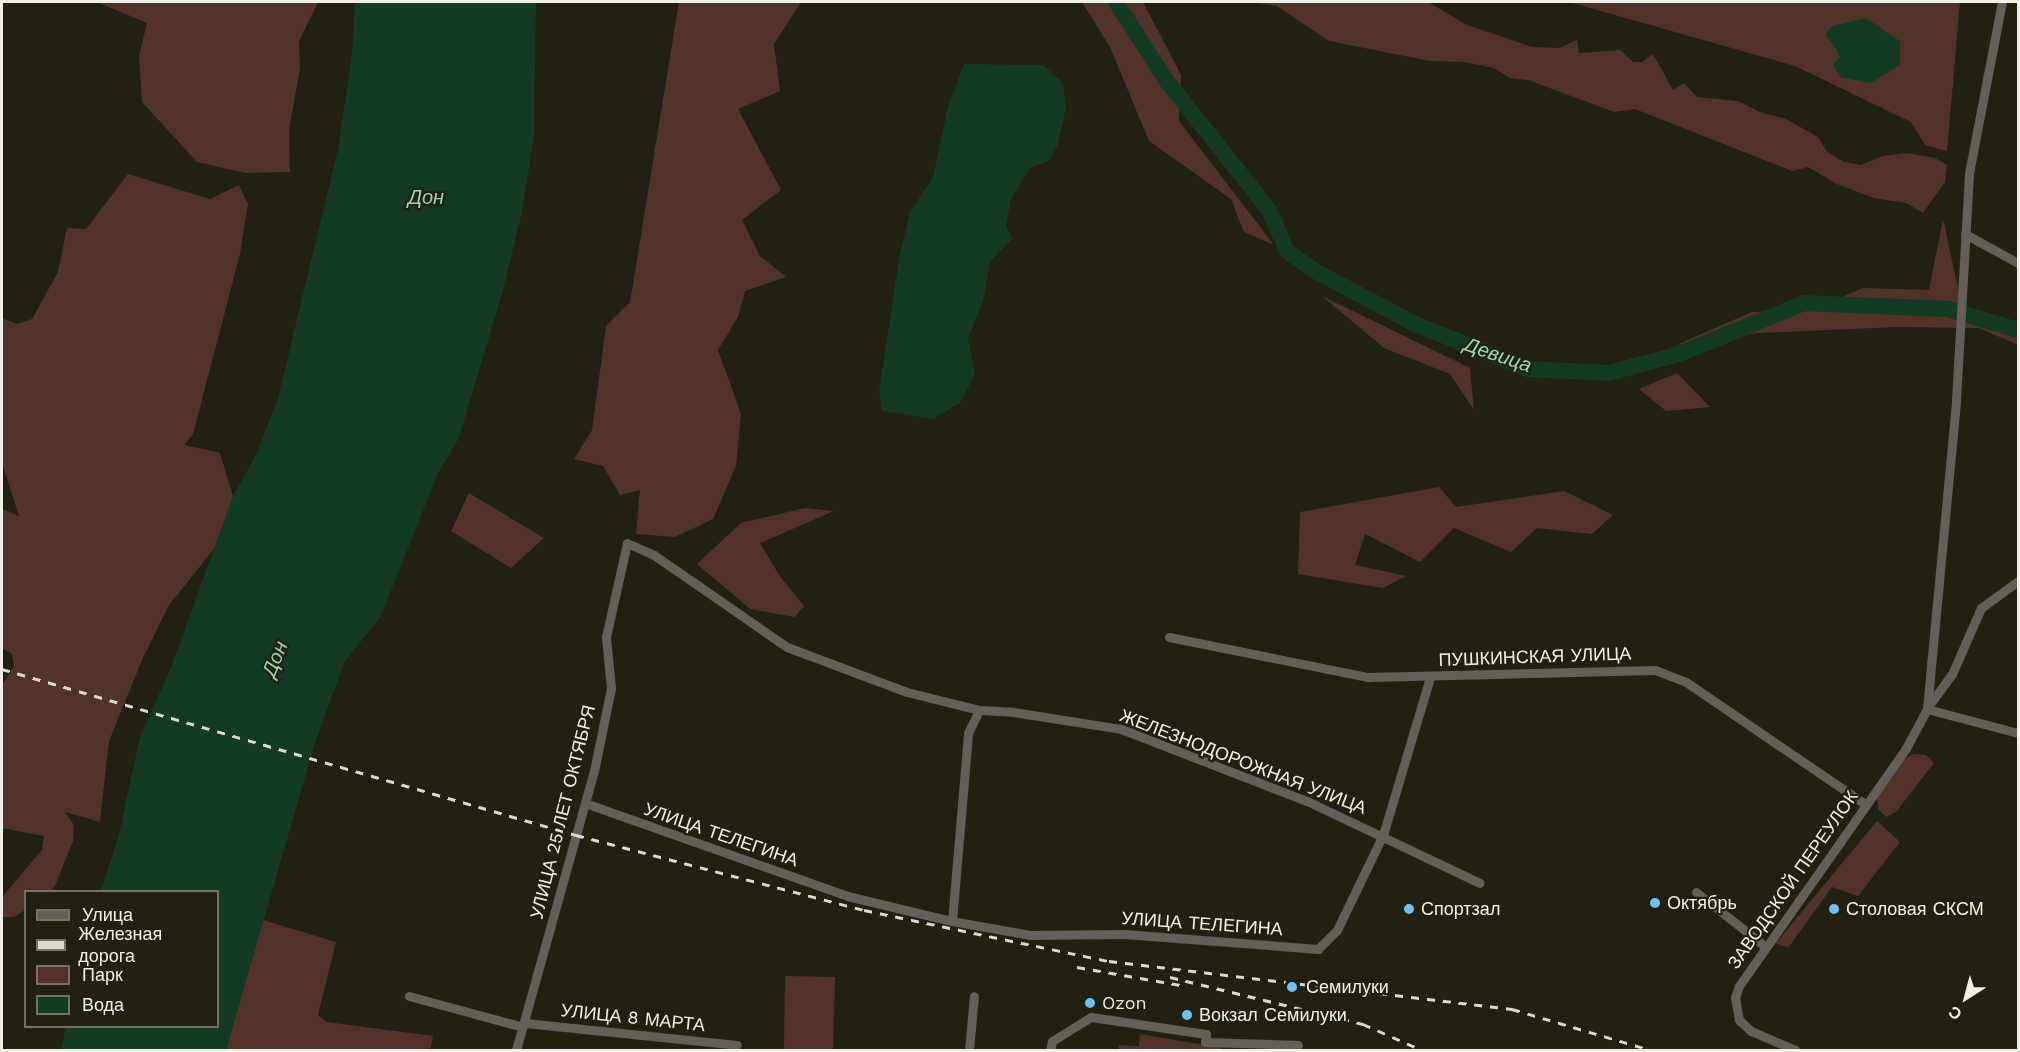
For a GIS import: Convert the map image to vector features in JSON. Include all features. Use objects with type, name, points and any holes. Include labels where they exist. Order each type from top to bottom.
[{"type":"street","points":[[2002,2],[1969,173],[1956,400],[1927,709],[2019,734]]},
{"type":"street","points":[[1965,234],[2019,263]]},
{"type":"street","name":"ЖЕЛЕЗНОДОРОЖНАЯ УЛИЦА","points":[[627,543],[654,555],[787,647],[907,692],[979,710],[1013,712],[1121,729],[1383,835],[1480,883]]},
{"type":"street","name":"УЛИЦА 25 ЛЕТ ОКТЯБРЯ","points":[[516,1050],[585,803],[611,688],[606,637],[627,543]]},
{"type":"street","name":"ЗАВОДСКОЙ ПЕРЕУЛОК","points":[[1795,1050],[1751,1031],[1739,1020],[1736,1010],[1739,986],[1906,748],[1927,709],[1952,674],[1981,608],[2019,581]]},
{"type":"street","name":"ПУШКИНСКАЯ УЛИЦА","points":[[1169,637],[1327,671],[1368,677],[1655,670],[1686,682],[1865,804]]},
{"type":"street","name":"УЛИЦА ТЕЛЕГИНА","points":[[585,803],[847,896],[952,921],[1030,935],[1124,934],[1318,948],[1338,930],[1383,835],[1430,677]]},
{"type":"street","points":[[952,921],[968,733],[979,710]]},
{"type":"street","points":[[1696,892],[1766,947]]},
{"type":"street","name":"УЛИЦА 8 МАРТА","points":[[409,996],[524,1025],[737,1045]]},
{"type":"street","points":[[969,1050],[974,996]]},
{"type":"street","points":[[1050,1050],[1052,1041],[1091,1017],[1206,1034],[1205,1042],[1298,1045]]},
{"type":"green space","points":[[97,2],[318,2],[299,41],[300,68],[289,130],[290,172],[246,173],[197,162],[142,102],[139,56],[147,23]]},
{"type":"green space","points":[[679,2],[801,2],[774,44],[780,91],[738,109],[781,190],[742,220],[760,256],[786,277],[745,291],[738,317],[718,350],[741,414],[736,466],[713,519],[675,537],[636,534],[640,490],[620,495],[603,466],[574,459],[592,430],[606,326],[630,302]]},
{"type":"green space","points":[[1082,2],[1143,2],[1181,75],[1179,121],[1274,245],[1244,232],[1231,199],[1149,141],[1110,47]]},
{"type":"green space","points":[[1250,2],[1428,2],[1467,25],[1532,47],[1559,48],[1577,40],[1579,53],[1620,50],[1633,62],[1642,62],[1653,54],[1673,90],[1684,83],[1697,97],[1738,101],[1762,113],[1786,119],[1818,137],[1827,152],[1844,162],[1861,165],[1883,156],[1907,153],[1935,158],[1947,165],[1945,182],[1923,213],[1906,203],[1874,198],[1837,184],[1808,167],[1792,171],[1635,109],[1614,112],[1528,80],[1510,78],[1494,68],[1465,62],[1430,61],[1329,41],[1277,6]]},
{"type":"green space","points":[[1569,2],[1960,2],[1947,151],[1925,145],[1911,122],[1795,66]]},
{"type":"green space","points":[[128,174],[210,199],[239,185],[248,204],[240,254],[193,434],[184,445],[220,453],[233,496],[218,544],[169,605],[142,660],[109,741],[100,822],[65,812],[74,825],[73,841],[55,886],[51,890],[24,890],[24,911],[14,917],[2,917],[2,897],[42,850],[44,836],[2,828],[2,685],[14,666],[12,654],[2,648],[2,509],[19,516],[2,463],[2,318],[17,324],[32,319],[58,272],[67,228],[86,229]]},
{"type":"green space","points":[[1943,219],[1961,302],[2005,332],[2018,329],[2018,345],[1979,328],[1896,327],[1758,333],[1676,345],[1752,312],[1809,311],[1863,288],[1929,290]]},
{"type":"green space","points":[[1322,296],[1470,368],[1474,410],[1450,374],[1384,348]]},
{"type":"green space","points":[[1677,373],[1710,407],[1666,411],[1639,389]]},
{"type":"green space","points":[[1439,487],[1456,507],[1564,491],[1613,515],[1592,534],[1537,528],[1511,552],[1454,528],[1420,562],[1365,534],[1355,565],[1406,576],[1383,588],[1298,574],[1300,512]]},
{"type":"green space","points":[[469,493],[544,538],[511,568],[451,531]]},
{"type":"green space","points":[[805,508],[834,511],[760,543],[779,575],[804,606],[795,617],[750,609],[697,564],[741,523]]},
{"type":"green space","points":[[1913,754],[1926,755],[1934,763],[1896,812],[1886,817],[1878,809],[1877,797],[1904,759]]},
{"type":"green space","points":[[1877,821],[1900,842],[1858,896],[1832,887],[1788,948],[1776,943]]},
{"type":"green space","points":[[263,920],[336,942],[318,1015],[327,1022],[433,1036],[430,1050],[226,1050]]},
{"type":"green space","points":[[785,976],[835,977],[833,1050],[784,1050]]},
{"type":"green space","points":[[1140,1034],[1222,1048],[1221,1050],[1118,1050],[1119,1045],[1139,1046]]},
{"type":"water","name":"Дон","points":[[355,2],[536,2],[534,137],[522,212],[502,294],[459,438],[438,473],[381,616],[344,663],[315,743],[226,1050],[61,1050],[66,1028],[219,1028],[219,890],[101,890],[119,834],[140,737],[172,665],[233,496],[256,455],[278,398],[338,149],[352,55]]},
{"type":"water","points":[[1866,18],[1900,41],[1900,65],[1871,83],[1840,77],[1833,64],[1840,58],[1837,50],[1825,35],[1832,26]]},
{"type":"water","points":[[964,64],[1043,65],[1063,83],[1066,108],[1057,147],[1049,161],[1030,168],[1011,199],[1006,227],[1013,238],[990,262],[983,302],[968,338],[975,374],[960,403],[933,419],[882,411],[879,392],[900,253],[910,212],[933,177],[948,106]]},
{"type":"waterway","name":"Девица","points":[[1116,2],[1166,80],[1269,210],[1287,251],[1315,271],[1415,324],[1528,369],[1609,373],[1679,354],[1804,303],[1948,309],[2018,330]]},
{"type":"railway","points":[[2,669],[576,835],[864,910],[1109,961],[1512,1009],[1650,1050]]},
{"type":"railway","points":[[1077,967],[1180,985]]},
{"type":"railway","points":[[1170,977],[1363,1024],[1422,1050]]},
{"type":"place","name":"Октябрь","points":[[1655,903]]},
{"type":"place","name":"Спортзал","points":[[1409,909]]},
{"type":"place","name":"Столовая СКСМ","points":[[1834,909]]},
{"type":"place","name":"Семилуки","points":[[1292,987]]},
{"type":"place","name":"Ozon","points":[[1090,1003]]},
{"type":"place","name":"Вокзал Семилуки","points":[[1187,1015]]}]
